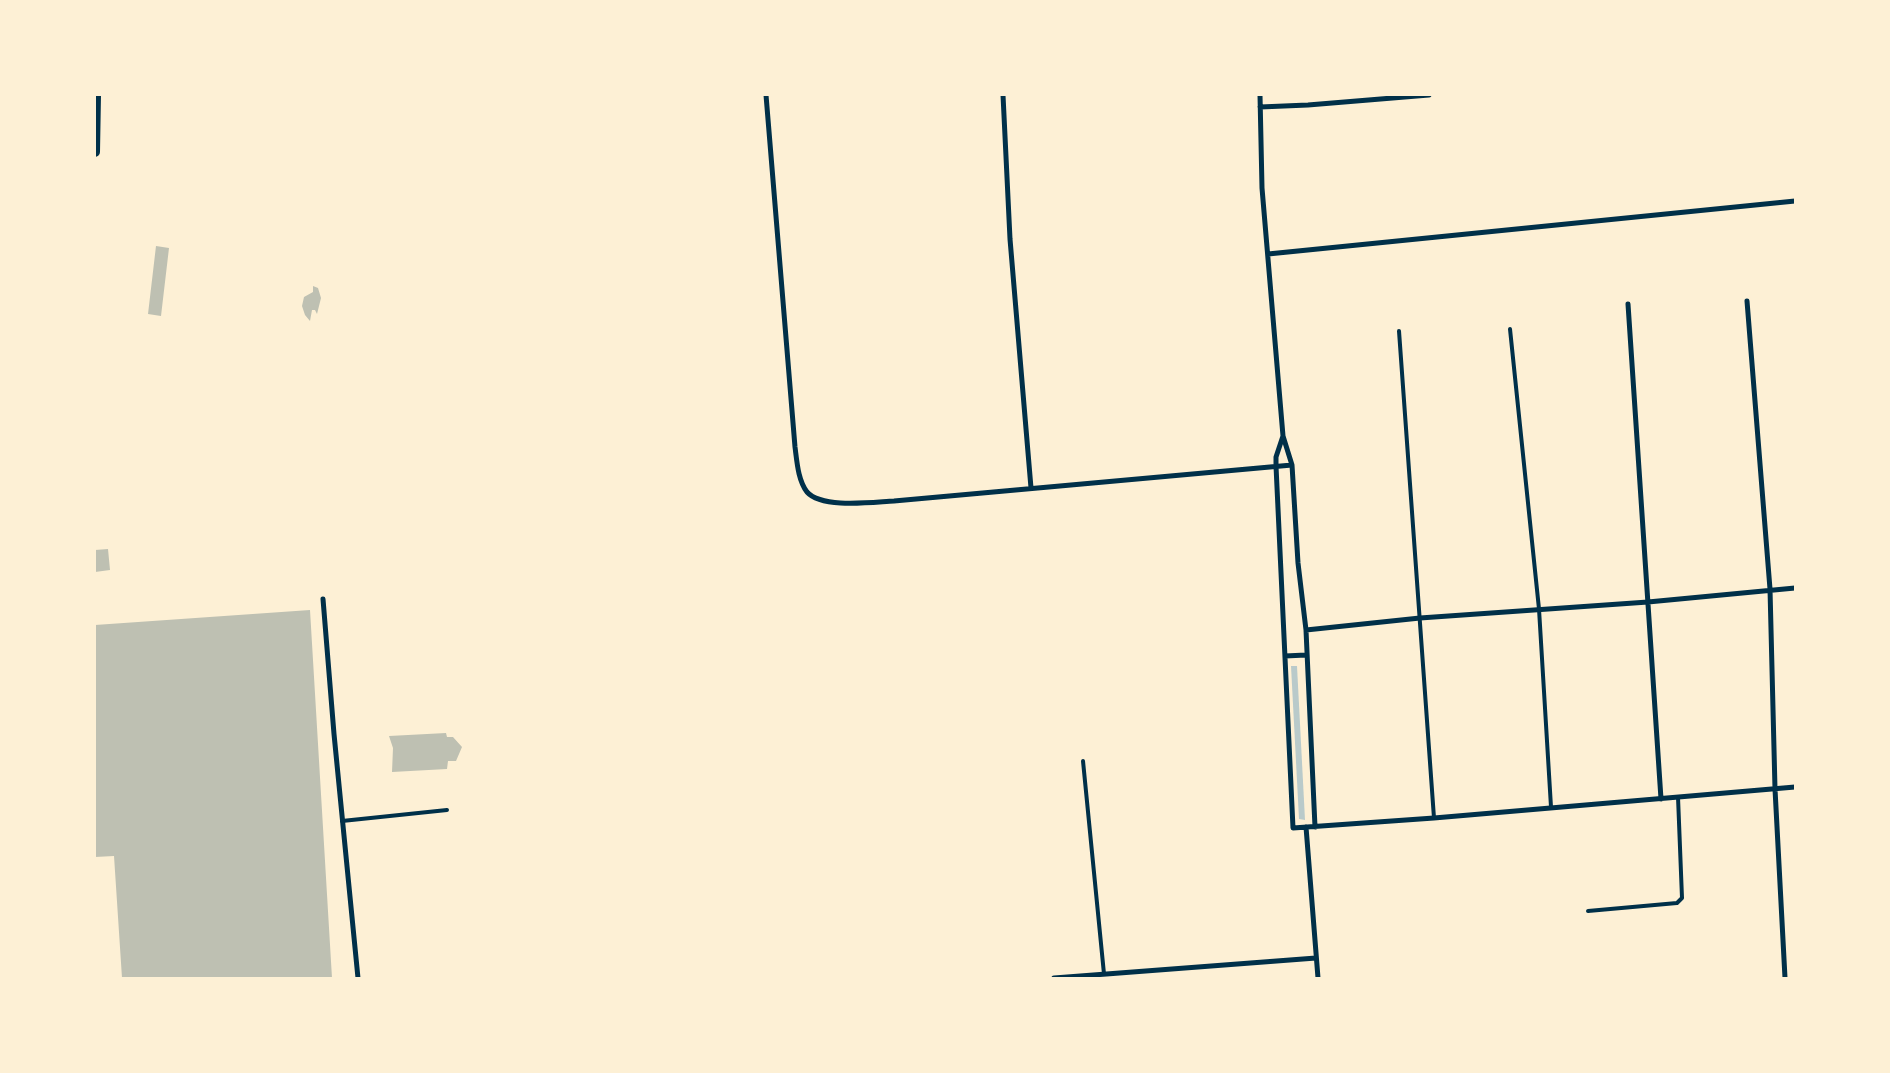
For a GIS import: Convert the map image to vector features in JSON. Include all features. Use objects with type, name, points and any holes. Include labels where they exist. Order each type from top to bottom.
[{"type":"main road","points":[[95,152],[96,102]]},
{"type":"street","points":[[766,95],[795,447],[802,483],[811,495],[817,499],[846,503],[904,500],[1292,465]]},
{"type":"street","points":[[1004,95],[1010,239],[1031,488]]},
{"type":"street","points":[[1260,95],[1262,178],[1283,436],[1292,465],[1298,563],[1306,630],[1315,827]]},
{"type":"street","points":[[1260,107],[1429,95]]},
{"type":"street","points":[[1268,254],[1795,201]]},
{"type":"street","points":[[1747,301],[1770,589],[1775,789],[1785,978]]},
{"type":"street","points":[[1628,304],[1661,799]]},
{"type":"street","points":[[1283,436],[1276,457],[1276,466],[1293,828],[1434,818],[1795,787]]},
{"type":"street","points":[[1306,630],[1420,618],[1539,608],[1648,602],[1795,588]]},
{"type":"street","points":[[323,599],[358,978]]},
{"type":"street","points":[[1285,656],[1306,655]]},
{"type":"street","points":[[1306,827],[1318,978]]},
{"type":"street","points":[[1054,978],[1104,974],[1117,976],[1316,958]]},
{"type":"lane","points":[[1510,329],[1539,608],[1551,808]]},
{"type":"lane","points":[[1399,331],[1434,818]]},
{"type":"lane","points":[[1082,761],[1104,974]]},
{"type":"lane","points":[[1588,911],[1677,903],[1682,898],[1678,797]]},
{"type":"lane","points":[[342,821],[447,810]]},
{"type":"shaded area","points":[[1291,666],[1297,666],[1305,820],[1299,819]]},
{"type":"building","points":[[156,246],[169,248],[161,316],[148,314]]},
{"type":"building","points":[[313,286],[318,288],[321,298],[317,314],[315,310],[312,310],[310,321],[305,315],[302,306],[304,297],[313,292]]},
{"type":"building","points":[[108,549],[110,570],[95,572],[95,550]]},
{"type":"building","points":[[310,610],[332,978],[122,978],[114,856],[95,857],[95,625]]},
{"type":"building","points":[[446,733],[447,737],[453,737],[462,747],[456,761],[448,761],[447,769],[392,772],[393,748],[389,736]]}]
